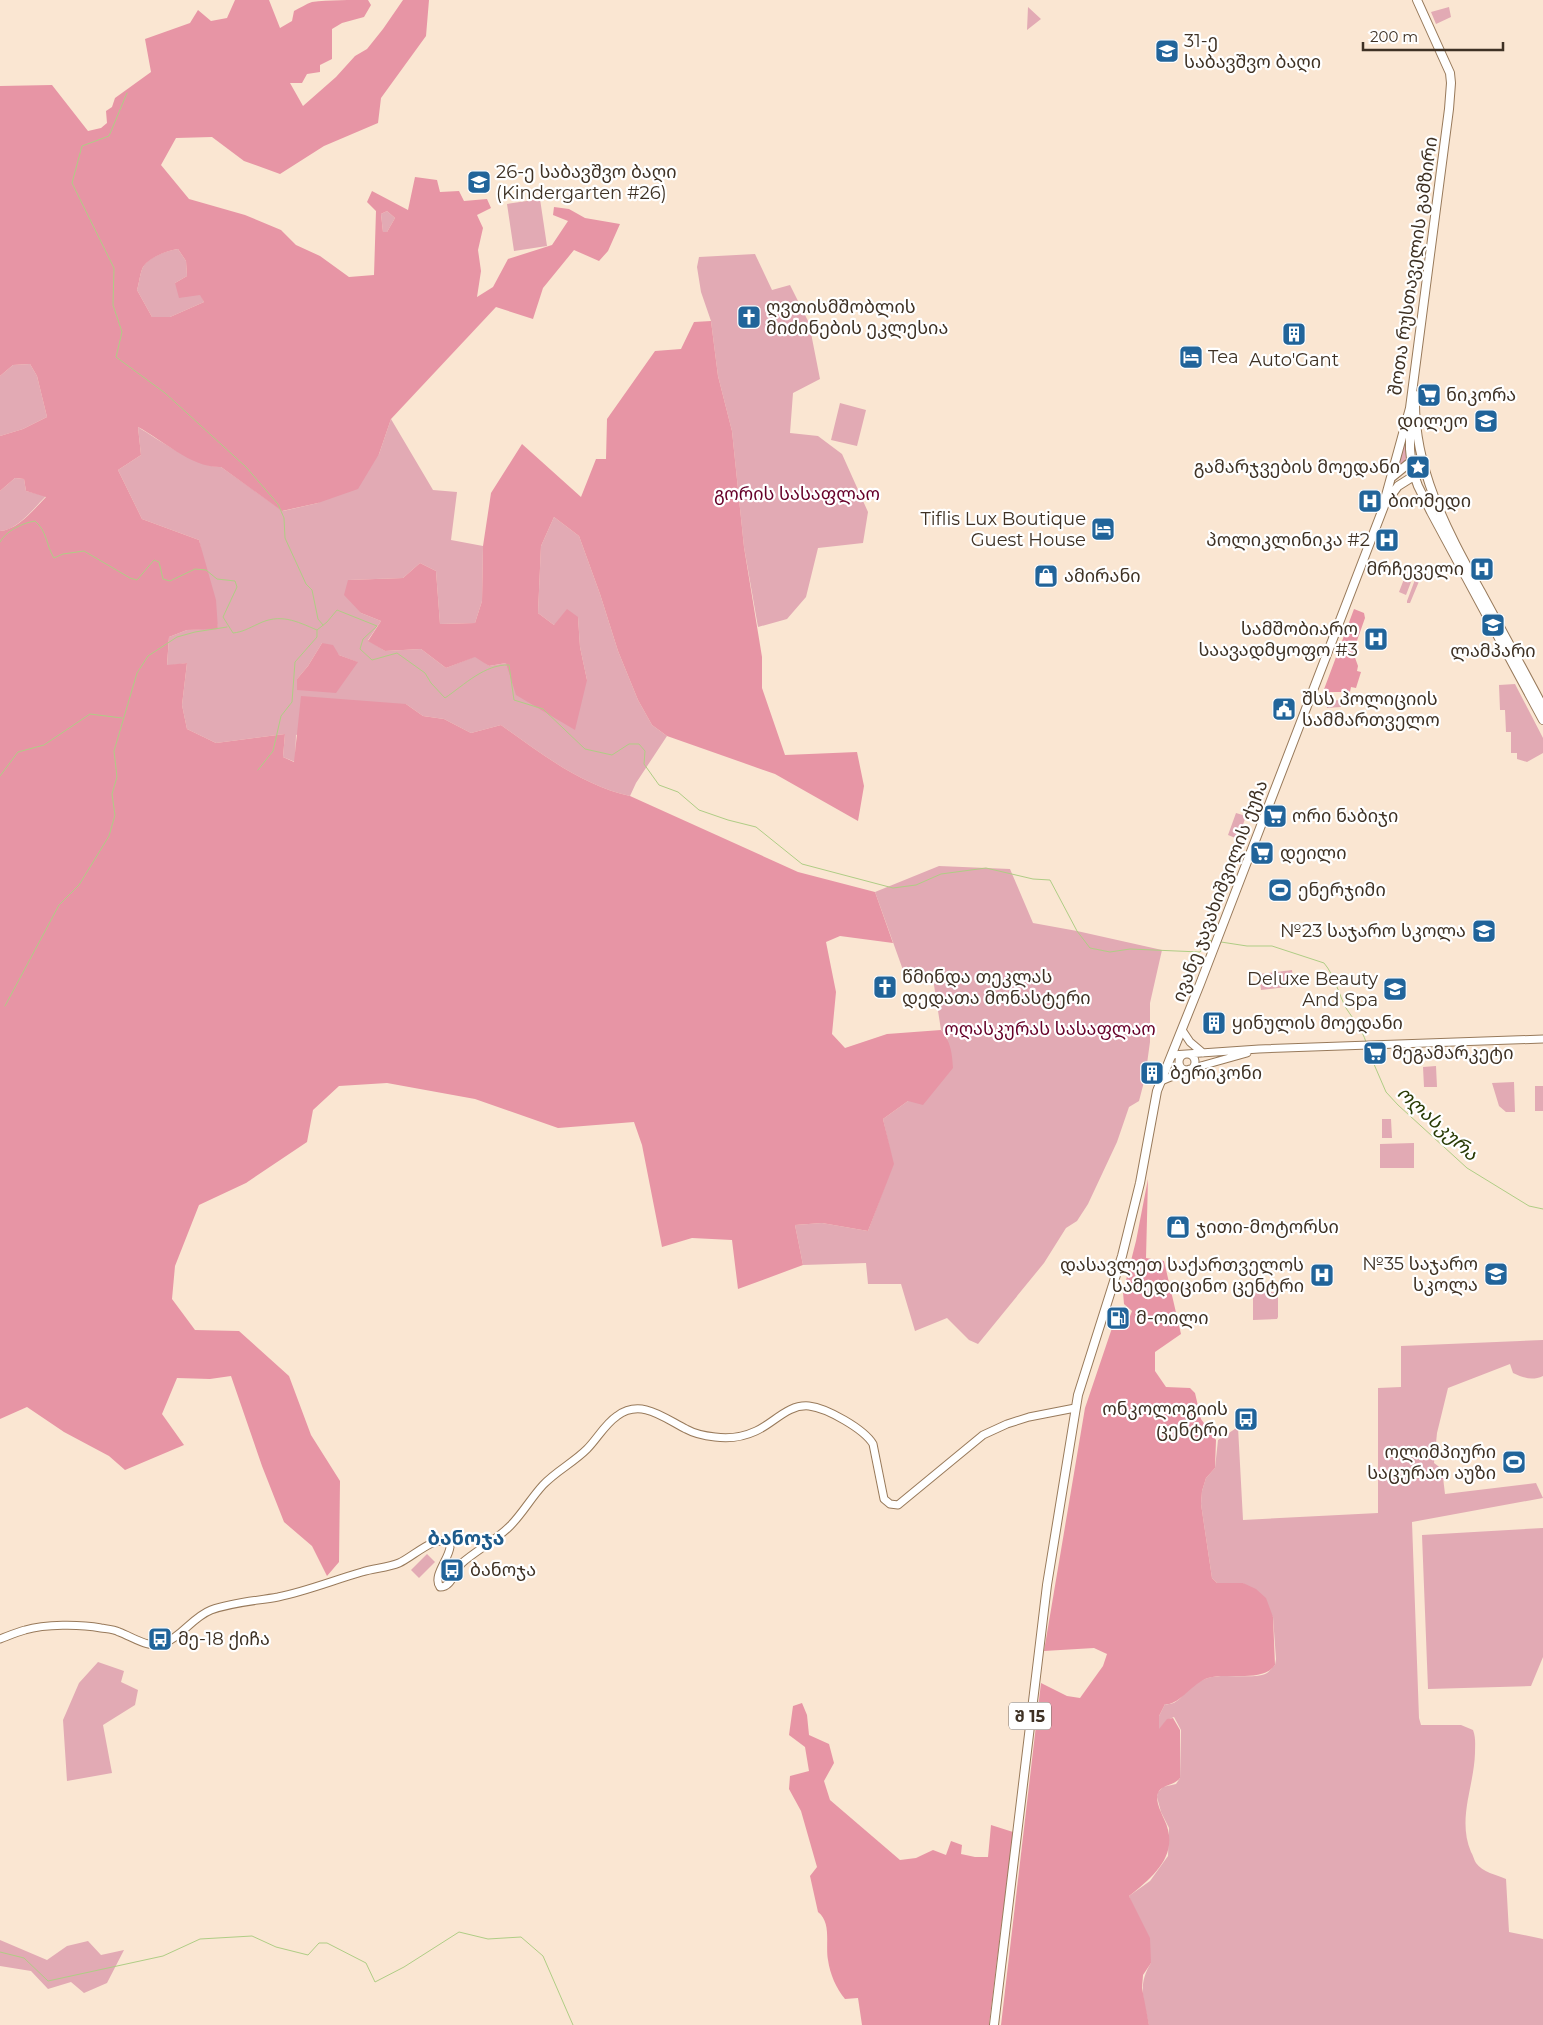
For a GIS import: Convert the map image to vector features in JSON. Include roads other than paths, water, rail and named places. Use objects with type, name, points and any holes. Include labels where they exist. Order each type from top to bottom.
[{"type":"main road","name":"შოთა რუსთაველის გამზირი","points":[[1417,0],[1450,73],[1451,94],[1410,408],[1411,463],[1414,475],[1466,579],[1543,720]]},
{"type":"main road","name":"შოთა რუსთაველის გამზირი","points":[[1421,0],[1450,64],[1454,92],[1415,397],[1417,428],[1424,465],[1439,512],[1543,707]]},
{"type":"main road","name":"ივანე ჯავახიშვილის ქუჩა","points":[[1075,1408],[1122,1256],[1140,1183],[1154,1102],[1161,1081],[1384,506],[1384,499],[1410,408]]},
{"type":"main road","points":[[1384,506],[1398,486],[1421,471],[1424,465],[1418,461],[1411,463],[1400,469],[1391,478]]},
{"type":"main road","name":"შ 15","points":[[994,2025],[1040,1632],[1057,1511],[1075,1408]]},
{"type":"street","points":[[1182,1030],[1190,1042],[1203,1053]]},
{"type":"street","points":[[1171,1058],[1188,1054],[1259,1048],[1543,1039]]},
{"type":"street","points":[[1161,1081],[1190,1069],[1259,1048]]},
{"type":"street","points":[[1171,1058],[1181,1066],[1185,1069],[1190,1069],[1194,1066],[1194,1057],[1188,1054],[1181,1057],[1181,1066]]},
{"type":"street","points":[[0,1639],[26,1629],[50,1626],[99,1627],[118,1631],[146,1644],[157,1646],[166,1643],[193,1620],[209,1610],[315,1588],[363,1572],[392,1565],[408,1559],[440,1540],[449,1543],[450,1547],[438,1578],[440,1587],[444,1587],[448,1585],[462,1564],[510,1526],[542,1486],[586,1450],[617,1415],[635,1409],[657,1412],[687,1430],[701,1435],[730,1438],[757,1431],[792,1408],[808,1406],[821,1409],[869,1437],[873,1444],[884,1499],[890,1504],[898,1505],[983,1435],[1028,1417],[1075,1408]]},
{"type":"waterway","points":[[127,93],[109,136],[82,146],[72,183],[114,268],[113,305],[122,332],[116,357],[165,393],[246,467],[278,504],[284,518],[285,538],[306,584],[312,590],[318,619],[323,625]]},
{"type":"waterway","name":"ოღასკურა","points":[[0,542],[6,534],[15,528],[35,521],[42,529],[54,558],[63,554],[84,551],[130,578],[137,580],[154,560],[159,562],[163,579],[170,581],[195,569],[206,570],[217,579],[235,581],[237,587],[223,617],[233,633],[274,619],[295,621],[317,630],[337,610],[377,626],[363,639],[360,649],[372,660],[397,653],[425,673],[431,683],[445,698],[483,672],[492,668],[509,665],[514,700],[543,709],[585,749],[612,755],[629,744],[639,744],[645,751],[644,764],[659,785],[678,792],[699,810],[756,827],[802,864],[893,888],[916,885],[941,874],[986,868],[1033,879],[1050,880],[1077,931],[1090,948],[1110,952],[1130,949],[1200,952],[1209,940],[1212,941]]},
{"type":"waterway","points":[[5,1006],[59,905],[79,885],[109,836],[115,815],[112,794],[117,777],[114,751],[137,673],[148,656],[177,637],[227,627]]},
{"type":"waterway","points":[[258,770],[273,751],[281,716],[292,702],[295,662],[317,637],[317,630]]},
{"type":"waterway","points":[[0,776],[18,752],[44,745],[90,714],[122,718]]},
{"type":"waterway","name":"ოღასკურა","points":[[1221,942],[1247,946],[1272,946],[1324,963],[1331,973],[1346,1008],[1360,1028],[1366,1042]]},
{"type":"waterway","name":"ოღასკურა","points":[[1367,1048],[1386,1092],[1398,1105],[1467,1168],[1529,1206],[1543,1209]]},
{"type":"waterway","points":[[0,1952],[24,1958],[48,1981],[163,1956],[200,1939],[252,1936],[276,1947],[308,1955],[319,1943],[327,1943],[366,1963],[375,1982],[404,1967],[459,1932],[488,1939],[521,1937],[543,1956],[573,2025]]},
{"type":"place","name":"31-ე საბავშვო ბაღი","points":[[1167,51]]},
{"type":"place","name":"26-ე საბავშვო ბაღი (Kindergarten #26)","points":[[479,182]]},
{"type":"place","name":"ღვთისმშობლის მიძინების ეკლესია","points":[[749,317]]},
{"type":"place","name":"Auto'Gant","points":[[1294,334]]},
{"type":"place","name":"Tea","points":[[1191,357]]},
{"type":"place","name":"ნიკორა","points":[[1429,395]]},
{"type":"place","name":"დილეო","points":[[1486,421]]},
{"type":"place","name":"გამარჯვების მოედანი","points":[[1418,467]]},
{"type":"place","name":"ბიომედი","points":[[1370,501]]},
{"type":"place","name":"Tiflis Lux Boutique Guest House","points":[[1103,529]]},
{"type":"place","name":"პოლიკლინიკა #2","points":[[1387,540]]},
{"type":"place","name":"მრჩეველი","points":[[1482,569]]},
{"type":"place","name":"ამირანი","points":[[1046,576]]},
{"type":"place","name":"ლამპარი","points":[[1493,625]]},
{"type":"place","name":"სამშობიარო საავადმყოფო #3","points":[[1376,639]]},
{"type":"place","name":"შსს პოლიციის სამმართველო","points":[[1284,709]]},
{"type":"place","name":"ორი ნაბიჯი","points":[[1275,816]]},
{"type":"place","name":"დეილი","points":[[1262,853]]},
{"type":"place","name":"ენერჯიმი","points":[[1280,890]]},
{"type":"place","name":"№23 საჯარო სკოლა","points":[[1484,931]]},
{"type":"place","name":"წმინდა თეკლას დედათა მონასტერი","points":[[885,987]]},
{"type":"place","name":"Deluxe Beauty And Spa","points":[[1395,989]]},
{"type":"place","name":"ყინულის მოედანი","points":[[1214,1023]]},
{"type":"place","name":"მეგამარკეტი","points":[[1375,1053]]},
{"type":"place","name":"ბერიკონი","points":[[1152,1073]]},
{"type":"place","name":"ჯითი-მოტორსი","points":[[1178,1227]]},
{"type":"place","name":"№35 საჯარო სკოლა","points":[[1496,1274]]},
{"type":"place","name":"დასავლეთ საქართველოს სამედიცინო ცენტრი","points":[[1322,1275]]},
{"type":"place","name":"მ-ოილი","points":[[1118,1318]]},
{"type":"place","name":"ონკოლოგიის ცენტრი","points":[[1246,1419]]},
{"type":"place","name":"ოლიმპიური საცურაო აუზი","points":[[1514,1462]]},
{"type":"place","name":"ბანოჯა","points":[[452,1570]]},
{"type":"place","name":"მე-18 ქიჩა","points":[[160,1639]]},
{"type":"district","name":"ბანოჯა","points":[[466,1538]]},
{"type":"park label","name":"გორის სასაფლაო","points":[[797,494]]},
{"type":"park label","name":"ოღასკურას სასაფლაო","points":[[1050,1029]]}]
